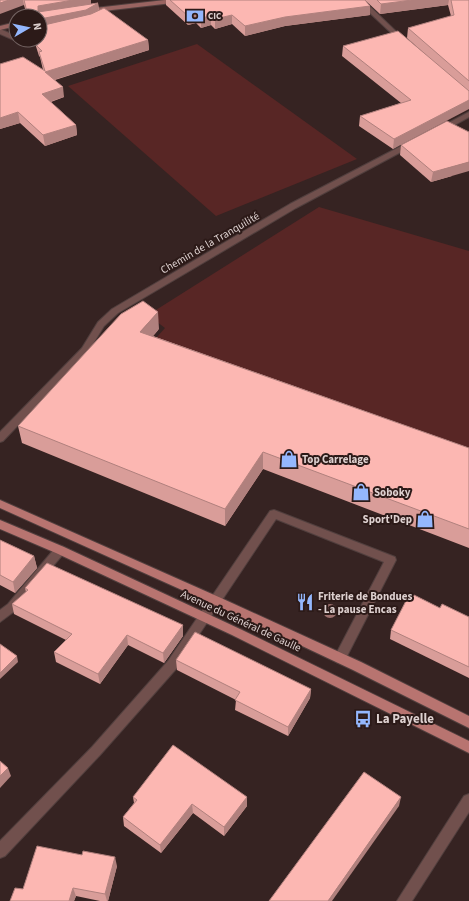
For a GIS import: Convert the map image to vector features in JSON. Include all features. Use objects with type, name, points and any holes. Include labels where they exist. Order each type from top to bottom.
[{"type":"main road","name":"Avenue du Général de Gaulle","points":[[0,504],[340,658],[469,722]]},
{"type":"main road","name":"Avenue du Général de Gaulle","points":[[0,524],[60,550],[206,618],[469,747]]},
{"type":"street","points":[[81,12],[181,0]]},
{"type":"street","points":[[359,0],[407,45]]},
{"type":"street","points":[[97,18],[104,14],[101,9]]},
{"type":"street","points":[[434,133],[469,114]]},
{"type":"street","name":"Chemin de la Tranquilité","points":[[0,438],[85,350],[101,324],[114,311],[293,206],[420,140]]},
{"type":"street","points":[[0,851],[96,751],[159,681],[188,645],[274,514],[391,560],[340,658]]},
{"type":"street","points":[[0,617],[12,607],[60,550]]},
{"type":"street","points":[[404,901],[469,800]]},
{"type":"shaded area","points":[[197,44],[357,159],[216,216],[68,86]]},
{"type":"shaded area","points":[[319,207],[469,251],[469,461],[149,346],[165,328],[148,315]]},
{"type":"building","points":[[0,0],[9,0],[0,3]]},
{"type":"building","points":[[24,0],[73,0],[38,6],[38,8],[26,8]]},
{"type":"building","points":[[170,0],[365,0],[370,6],[285,17],[245,26],[232,15],[215,19],[211,16],[201,18],[196,14],[188,16]]},
{"type":"building","points":[[377,0],[412,0],[381,4]]},
{"type":"building","points":[[451,0],[469,0],[469,81],[408,28],[454,15]]},
{"type":"building","points":[[98,3],[86,10],[48,17],[48,10]]},
{"type":"building","points":[[104,8],[148,40],[45,72],[63,87],[42,94],[76,125],[43,135],[18,112],[0,118],[0,64],[23,57],[45,71],[39,52],[42,51],[39,48],[48,48],[48,24],[91,14]]},
{"type":"building","points":[[398,31],[469,91],[469,100],[394,139],[360,116],[411,100],[343,46]]},
{"type":"building","points":[[447,121],[469,132],[469,162],[433,172],[401,145]]},
{"type":"building","points":[[143,301],[158,312],[140,332],[469,448],[469,529],[263,452],[225,509],[18,426],[121,314]]},
{"type":"building","points":[[0,540],[34,556],[13,582],[0,575]]},
{"type":"building","points":[[47,563],[183,625],[163,653],[127,635],[98,674],[54,652],[72,634],[12,604],[28,590],[25,588]]},
{"type":"building","points":[[410,593],[440,608],[442,604],[469,617],[469,667],[391,630]]},
{"type":"building","points":[[195,632],[311,689],[288,727],[235,700],[240,692],[176,660]]},
{"type":"building","points":[[0,644],[17,656],[0,673]]},
{"type":"building","points":[[173,745],[247,797],[224,827],[192,804],[160,845],[123,817],[137,800],[133,797]]},
{"type":"building","points":[[0,761],[8,768],[0,776]]},
{"type":"building","points":[[364,772],[401,797],[328,901],[269,901]]},
{"type":"building","points":[[37,846],[82,855],[83,851],[115,857],[105,894],[73,888],[69,901],[10,901],[15,888],[23,889]]},
{"type":"place","name":"CIC","points":[[195,16]]},
{"type":"place","name":"Top Carrelage","points":[[289,459]]},
{"type":"place","name":"Soboky","points":[[361,492]]},
{"type":"place","name":"Sport'Dep","points":[[425,519]]},
{"type":"place","name":"Friterie de Bondues - La pause Encas","points":[[305,602]]},
{"type":"place","name":"La Payelle","points":[[363,719]]}]
